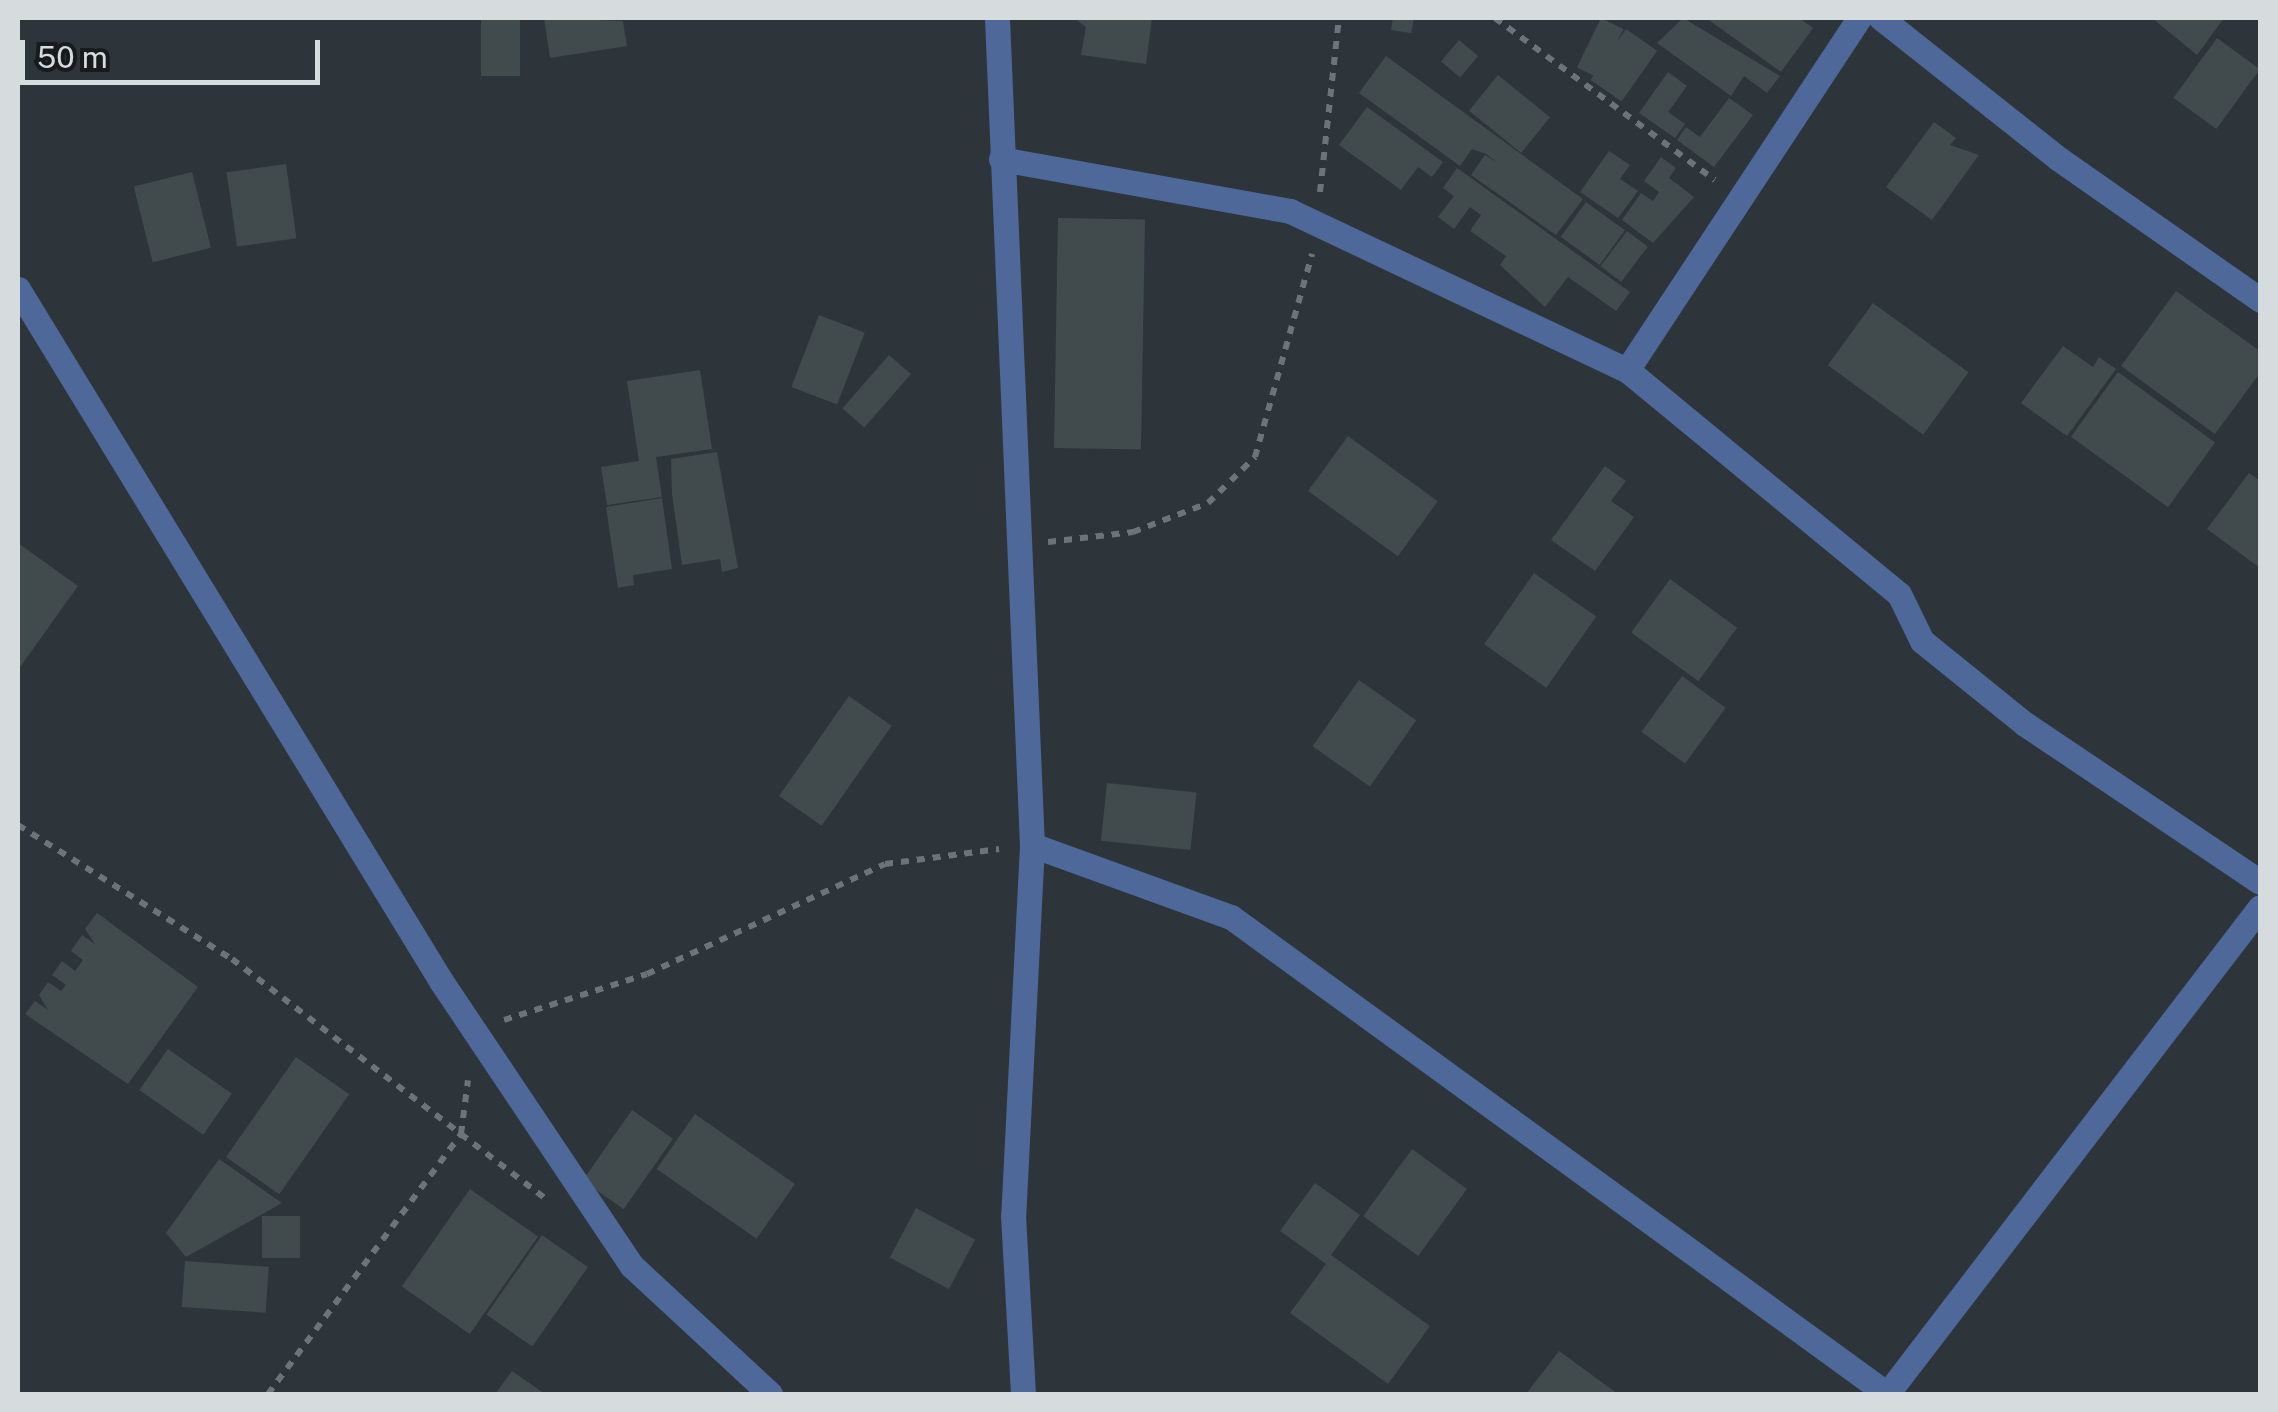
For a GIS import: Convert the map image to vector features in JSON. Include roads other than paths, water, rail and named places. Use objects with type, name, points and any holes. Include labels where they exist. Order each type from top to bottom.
[{"type":"street","points":[[997,18],[1032,845],[1013,1215],[1023,1394]]},
{"type":"street","points":[[1628,370],[1859,18]]},
{"type":"street","points":[[1882,18],[2059,159],[2260,300]]},
{"type":"street","points":[[1001,160],[1290,211],[1628,370],[1900,594],[1922,642],[2025,724],[2260,882]]},
{"type":"street","points":[[18,290],[474,1030],[632,1266],[770,1394]]},
{"type":"street","points":[[1032,845],[1231,918],[1887,1394],[2260,906]]}]
